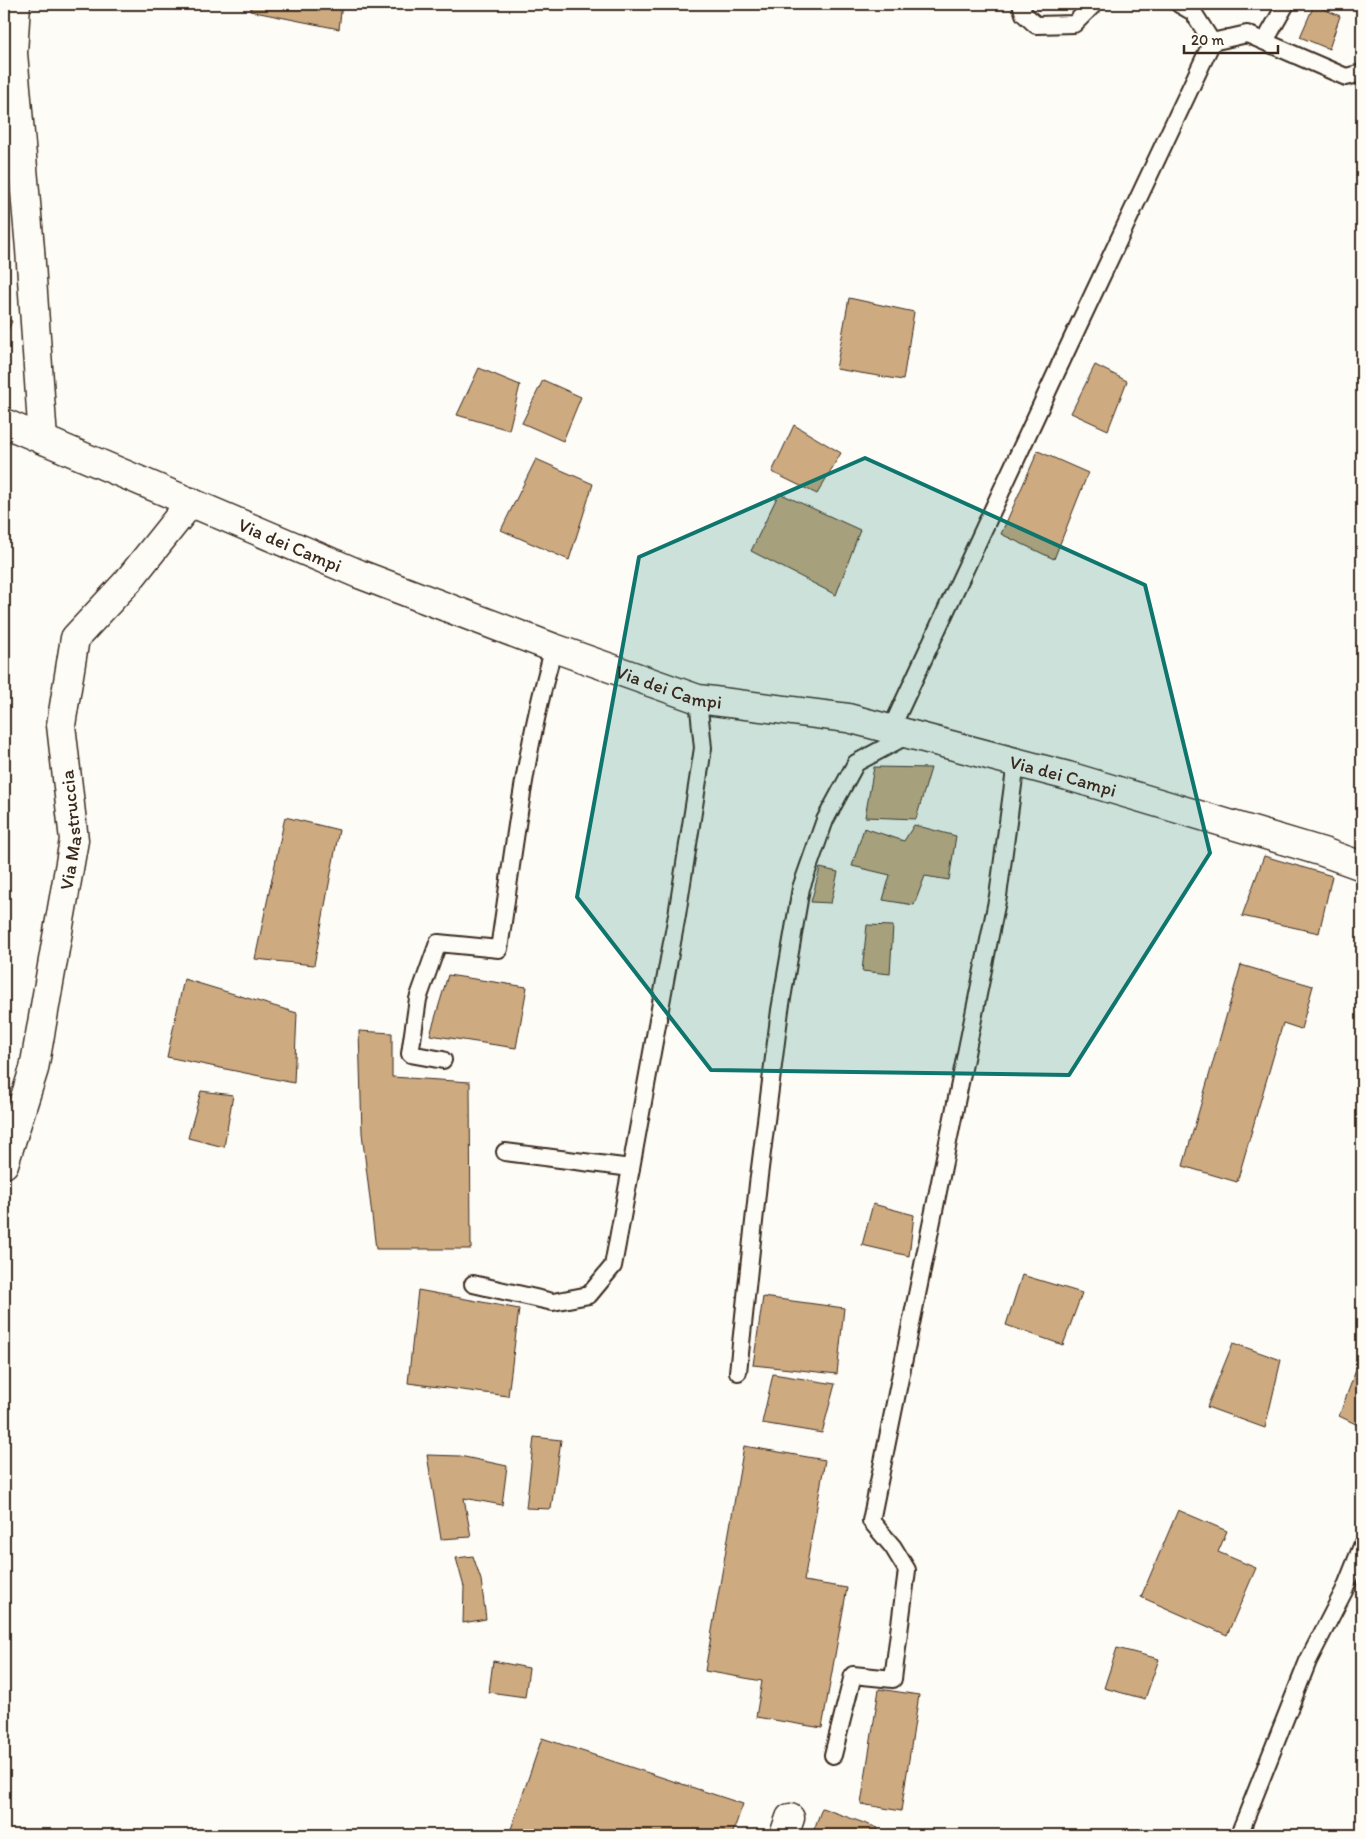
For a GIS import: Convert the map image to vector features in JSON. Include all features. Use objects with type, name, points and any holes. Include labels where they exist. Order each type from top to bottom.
[{"type":"street","points":[[16,4],[13,53],[30,249],[43,440]]},
{"type":"street","name":"Via dei Campi","points":[[4,423],[359,574],[554,648],[698,699],[848,718],[1068,776],[1313,849],[1362,866]]},
{"type":"street","name":"Via Mastruccia","points":[[4,1164],[34,1069],[74,840],[62,725],[75,638],[128,581],[191,502]]},
{"type":"lane","points":[[1021,4],[1024,14],[1036,25],[1074,24],[1094,4]]},
{"type":"lane","points":[[1179,4],[1193,12],[1212,42]]},
{"type":"lane","points":[[1264,42],[1286,4]]},
{"type":"lane","points":[[1212,42],[1247,34],[1346,77],[1362,74]]},
{"type":"lane","points":[[738,1372],[758,1184],[780,1010],[801,888],[825,820],[856,762],[901,732],[1073,338],[1212,42]]},
{"type":"lane","points":[[443,1060],[410,1054],[418,999],[438,943],[499,949],[519,813],[544,682],[554,648]]},
{"type":"lane","points":[[473,1284],[553,1302],[589,1295],[613,1266],[677,915],[704,748],[698,699]]},
{"type":"lane","points":[[833,1755],[852,1675],[893,1679],[907,1570],[893,1547],[871,1521],[998,896],[1016,762]]},
{"type":"lane","points":[[505,1152],[631,1168]]},
{"type":"lane","points":[[1239,1835],[1308,1662],[1344,1591],[1362,1546]]},
{"type":"highlighted area","points":[[865,458],[1145,585],[1210,853],[1069,1075],[711,1070],[577,897],[639,557]]},
{"type":"building","points":[[252,4],[342,4],[339,29],[250,11]]},
{"type":"building","points":[[1314,5],[1340,16],[1329,49],[1300,37]]},
{"type":"building","points":[[849,298],[914,312],[903,380],[836,369]]},
{"type":"building","points":[[4,318],[12,321],[4,340]]},
{"type":"building","points":[[1095,365],[1127,381],[1108,430],[1071,413]]},
{"type":"building","points":[[479,368],[520,385],[509,430],[457,415]]},
{"type":"building","points":[[543,380],[581,397],[563,441],[522,423]]},
{"type":"building","points":[[794,425],[841,453],[817,494],[772,472]]},
{"type":"building","points":[[1038,451],[1088,473],[1054,559],[1001,534]]},
{"type":"building","points":[[536,459],[593,484],[569,560],[501,530]]},
{"type":"building","points":[[779,493],[860,530],[836,595],[751,551]]},
{"type":"building","points":[[874,767],[931,768],[916,819],[865,817]]},
{"type":"building","points":[[285,817],[339,830],[314,965],[255,959]]},
{"type":"building","points":[[914,825],[956,836],[949,880],[925,876],[914,905],[883,900],[890,875],[852,866],[864,828],[904,841]]},
{"type":"building","points":[[1264,856],[1332,876],[1319,933],[1242,916]]},
{"type":"building","points":[[820,868],[838,872],[831,903],[811,902]]},
{"type":"building","points":[[867,925],[893,926],[890,974],[862,971]]},
{"type":"building","points":[[1241,965],[1313,986],[1301,1029],[1283,1023],[1237,1182],[1183,1166]]},
{"type":"building","points":[[448,975],[527,987],[516,1048],[430,1035]]},
{"type":"building","points":[[184,979],[297,1013],[294,1083],[167,1057]]},
{"type":"building","points":[[359,1031],[392,1033],[392,1077],[470,1082],[471,1249],[376,1249],[362,1133]]},
{"type":"building","points":[[201,1091],[233,1095],[224,1147],[188,1138]]},
{"type":"building","points":[[873,1204],[914,1215],[909,1256],[862,1245]]},
{"type":"building","points":[[1022,1275],[1082,1293],[1063,1345],[1006,1325]]},
{"type":"building","points":[[418,1290],[519,1309],[508,1396],[408,1383]]},
{"type":"building","points":[[763,1297],[844,1308],[837,1374],[753,1365]]},
{"type":"building","points":[[1233,1343],[1281,1360],[1265,1428],[1207,1407]]},
{"type":"building","points":[[1362,1354],[1362,1427],[1339,1416]]},
{"type":"building","points":[[773,1374],[835,1384],[822,1433],[762,1423]]},
{"type":"building","points":[[534,1437],[561,1440],[551,1509],[526,1508]]},
{"type":"building","points":[[744,1446],[825,1460],[804,1581],[847,1588],[822,1728],[756,1717],[762,1681],[705,1671]]},
{"type":"building","points":[[427,1455],[460,1456],[507,1466],[502,1505],[464,1498],[471,1537],[441,1539]]},
{"type":"building","points":[[1178,1510],[1227,1531],[1218,1552],[1256,1568],[1227,1635],[1141,1597]]},
{"type":"building","points":[[473,1556],[481,1580],[486,1619],[463,1623],[464,1587],[456,1558]]},
{"type":"building","points":[[1117,1648],[1159,1659],[1145,1699],[1104,1688]]},
{"type":"building","points":[[493,1661],[529,1668],[525,1697],[489,1692]]},
{"type":"building","points":[[879,1689],[919,1695],[901,1811],[861,1804]]},
{"type":"building","points":[[542,1738],[743,1804],[732,1835],[509,1835]]},
{"type":"building","points":[[822,1808],[878,1828],[876,1835],[812,1835]]}]
